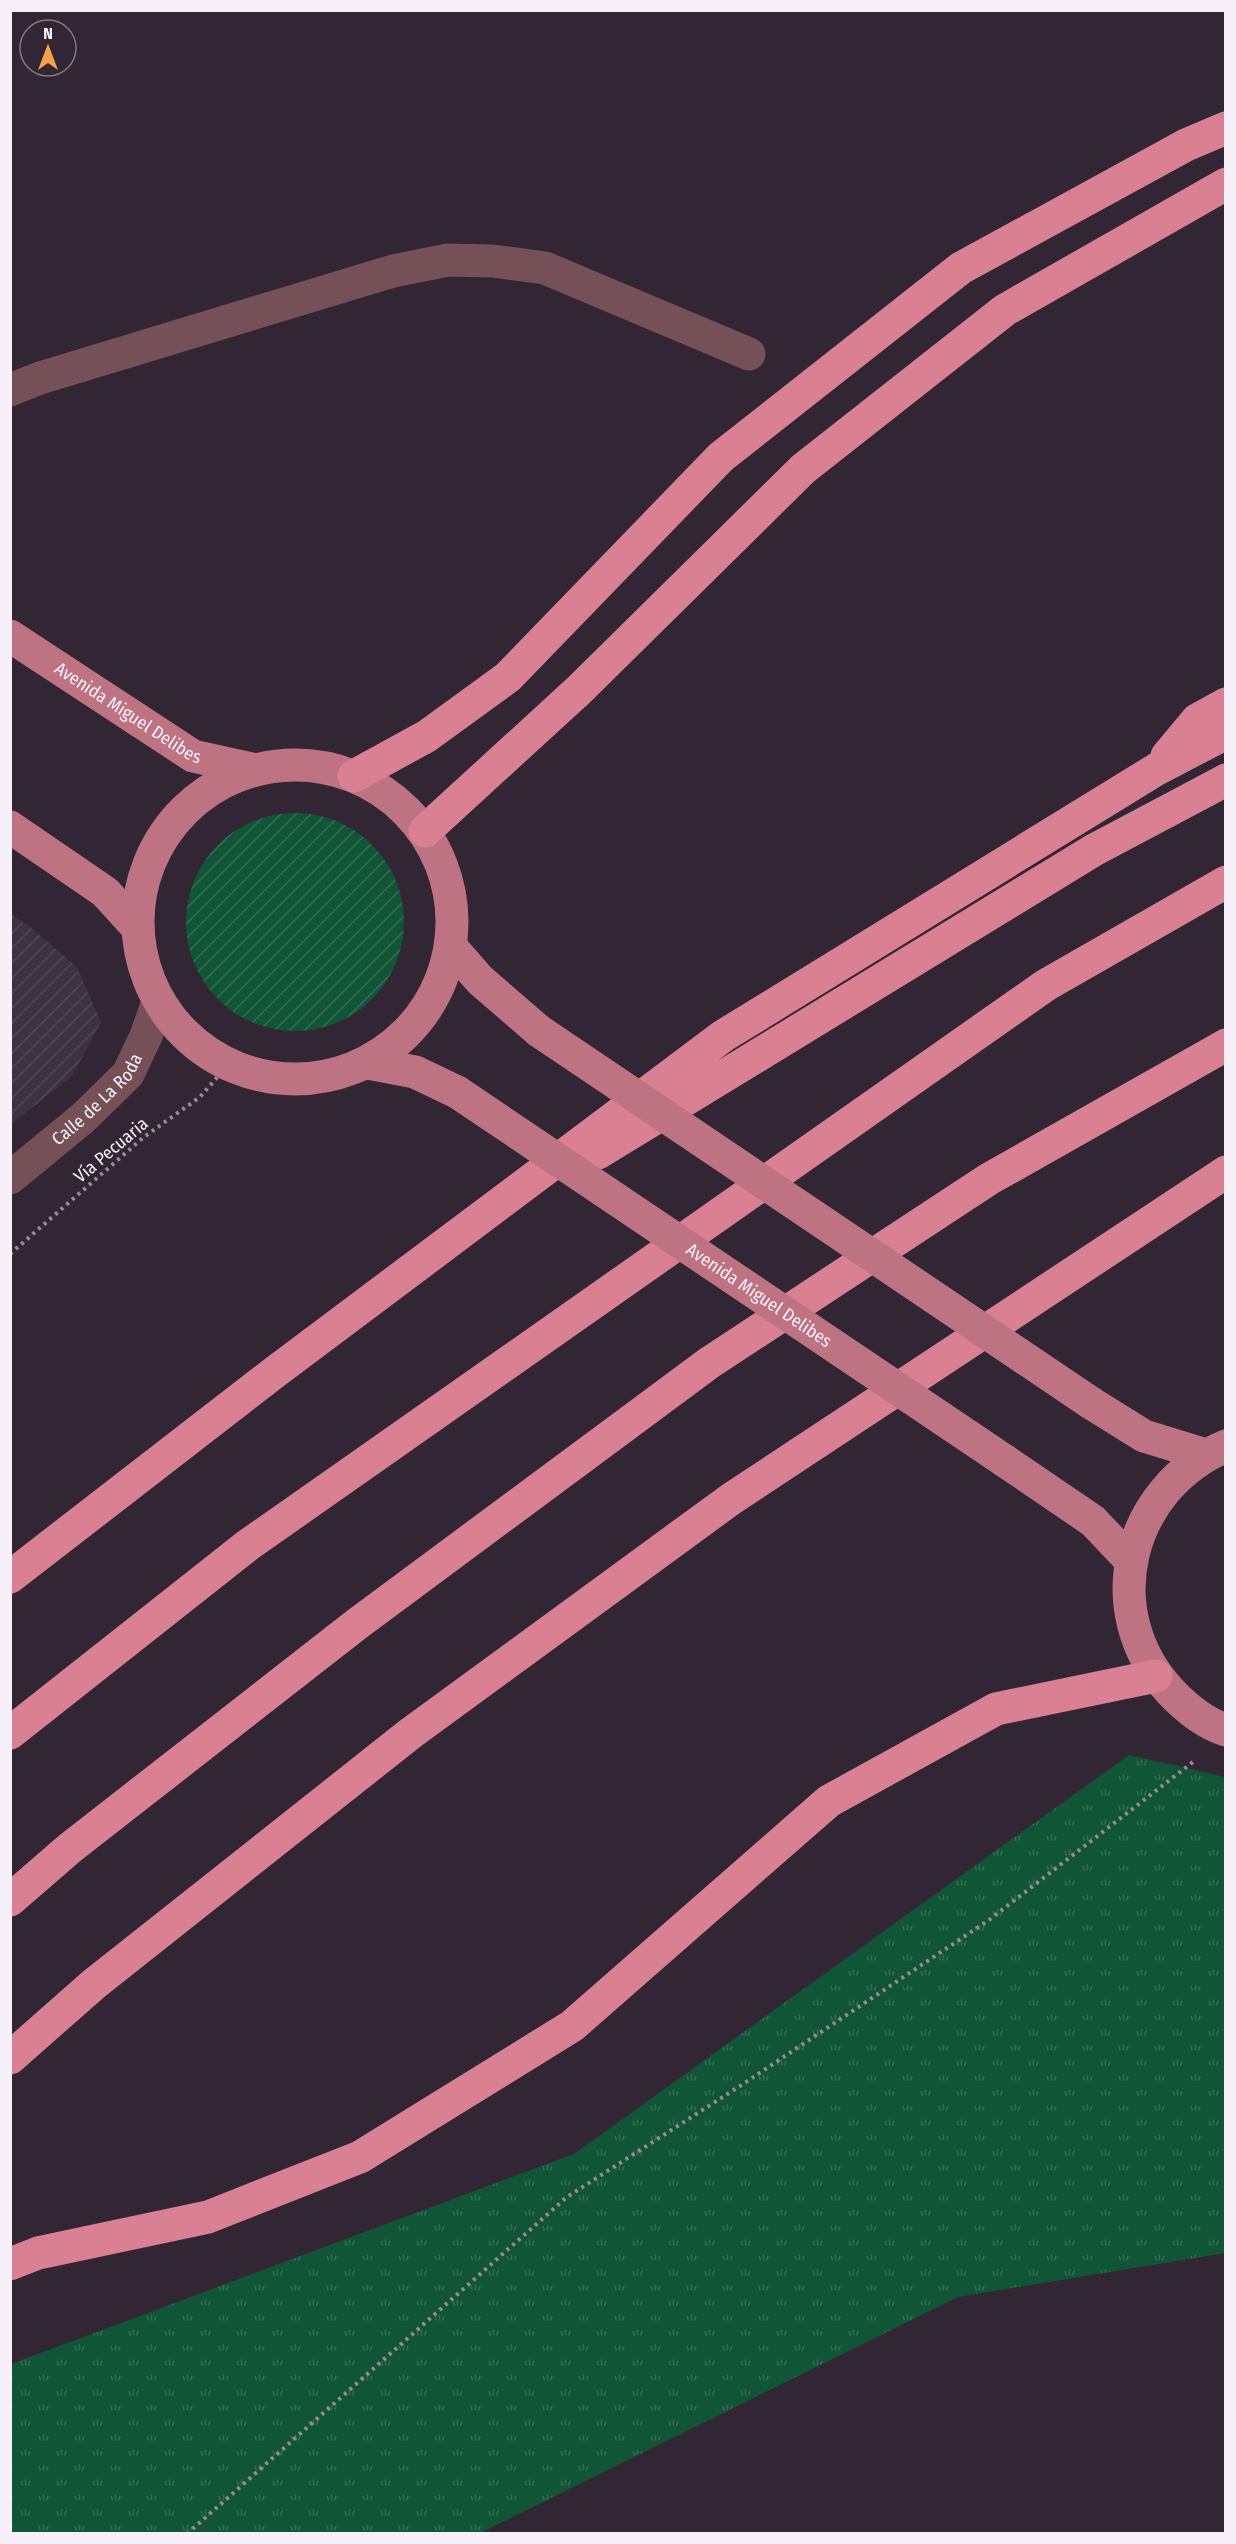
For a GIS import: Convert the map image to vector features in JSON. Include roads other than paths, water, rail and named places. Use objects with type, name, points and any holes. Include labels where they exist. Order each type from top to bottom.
[{"type":"highway","points":[[354,776],[427,736],[508,677],[721,457],[961,268],[1186,146],[1226,128]]},
{"type":"highway","points":[[425,831],[579,690],[803,468],[1005,310],[1226,184]]},
{"type":"highway","points":[[1157,769],[1197,720],[1226,704]]},
{"type":"highway","points":[[10,1577],[275,1372],[723,1036],[1157,769],[1226,733]]},
{"type":"highway","points":[[428,1258],[1094,850],[1226,780]]},
{"type":"highway","points":[[10,1733],[248,1545],[1046,985],[1226,882]]},
{"type":"highway","points":[[10,1900],[70,1848],[357,1624],[709,1363],[989,1179],[1226,1045]]},
{"type":"highway","points":[[10,2058],[94,1984],[411,1733],[731,1498],[1226,1172]]},
{"type":"highway","points":[[10,2264],[38,2253],[208,2217],[360,2157],[572,2026],[829,1801],[996,1709],[1156,1676]]},
{"type":"main road","name":"Avenida Miguel Delibes","points":[[10,636],[193,756],[256,770]]},
{"type":"main road","points":[[306,765],[354,776],[397,801],[425,831],[444,867],[453,907],[452,948],[441,983],[424,1015],[399,1042],[368,1063],[322,1078],[274,1079],[228,1065],[188,1039],[158,1002],[142,966],[136,927],[141,885],[157,845],[183,812],[216,785],[256,770],[306,765]]},
{"type":"main road","points":[[10,827],[105,892],[136,927]]},
{"type":"main road","points":[[452,948],[480,980],[539,1031],[1091,1403],[1144,1436],[1216,1451]]},
{"type":"main road","name":"Avenida Miguel Delibes","points":[[368,1063],[415,1072],[457,1092],[1093,1521],[1131,1561]]},
{"type":"main road","points":[[1216,1451],[1178,1475],[1156,1500],[1140,1529],[1131,1561],[1129,1601],[1137,1640],[1156,1676],[1184,1706],[1217,1727],[1226,1730]]},
{"type":"street","points":[[10,390],[40,378],[393,271],[448,260],[493,261],[545,268],[749,354]]},
{"type":"street","name":"Calle de La Roda","points":[[10,1179],[83,1118],[128,1074],[146,1036],[158,1002]]}]
